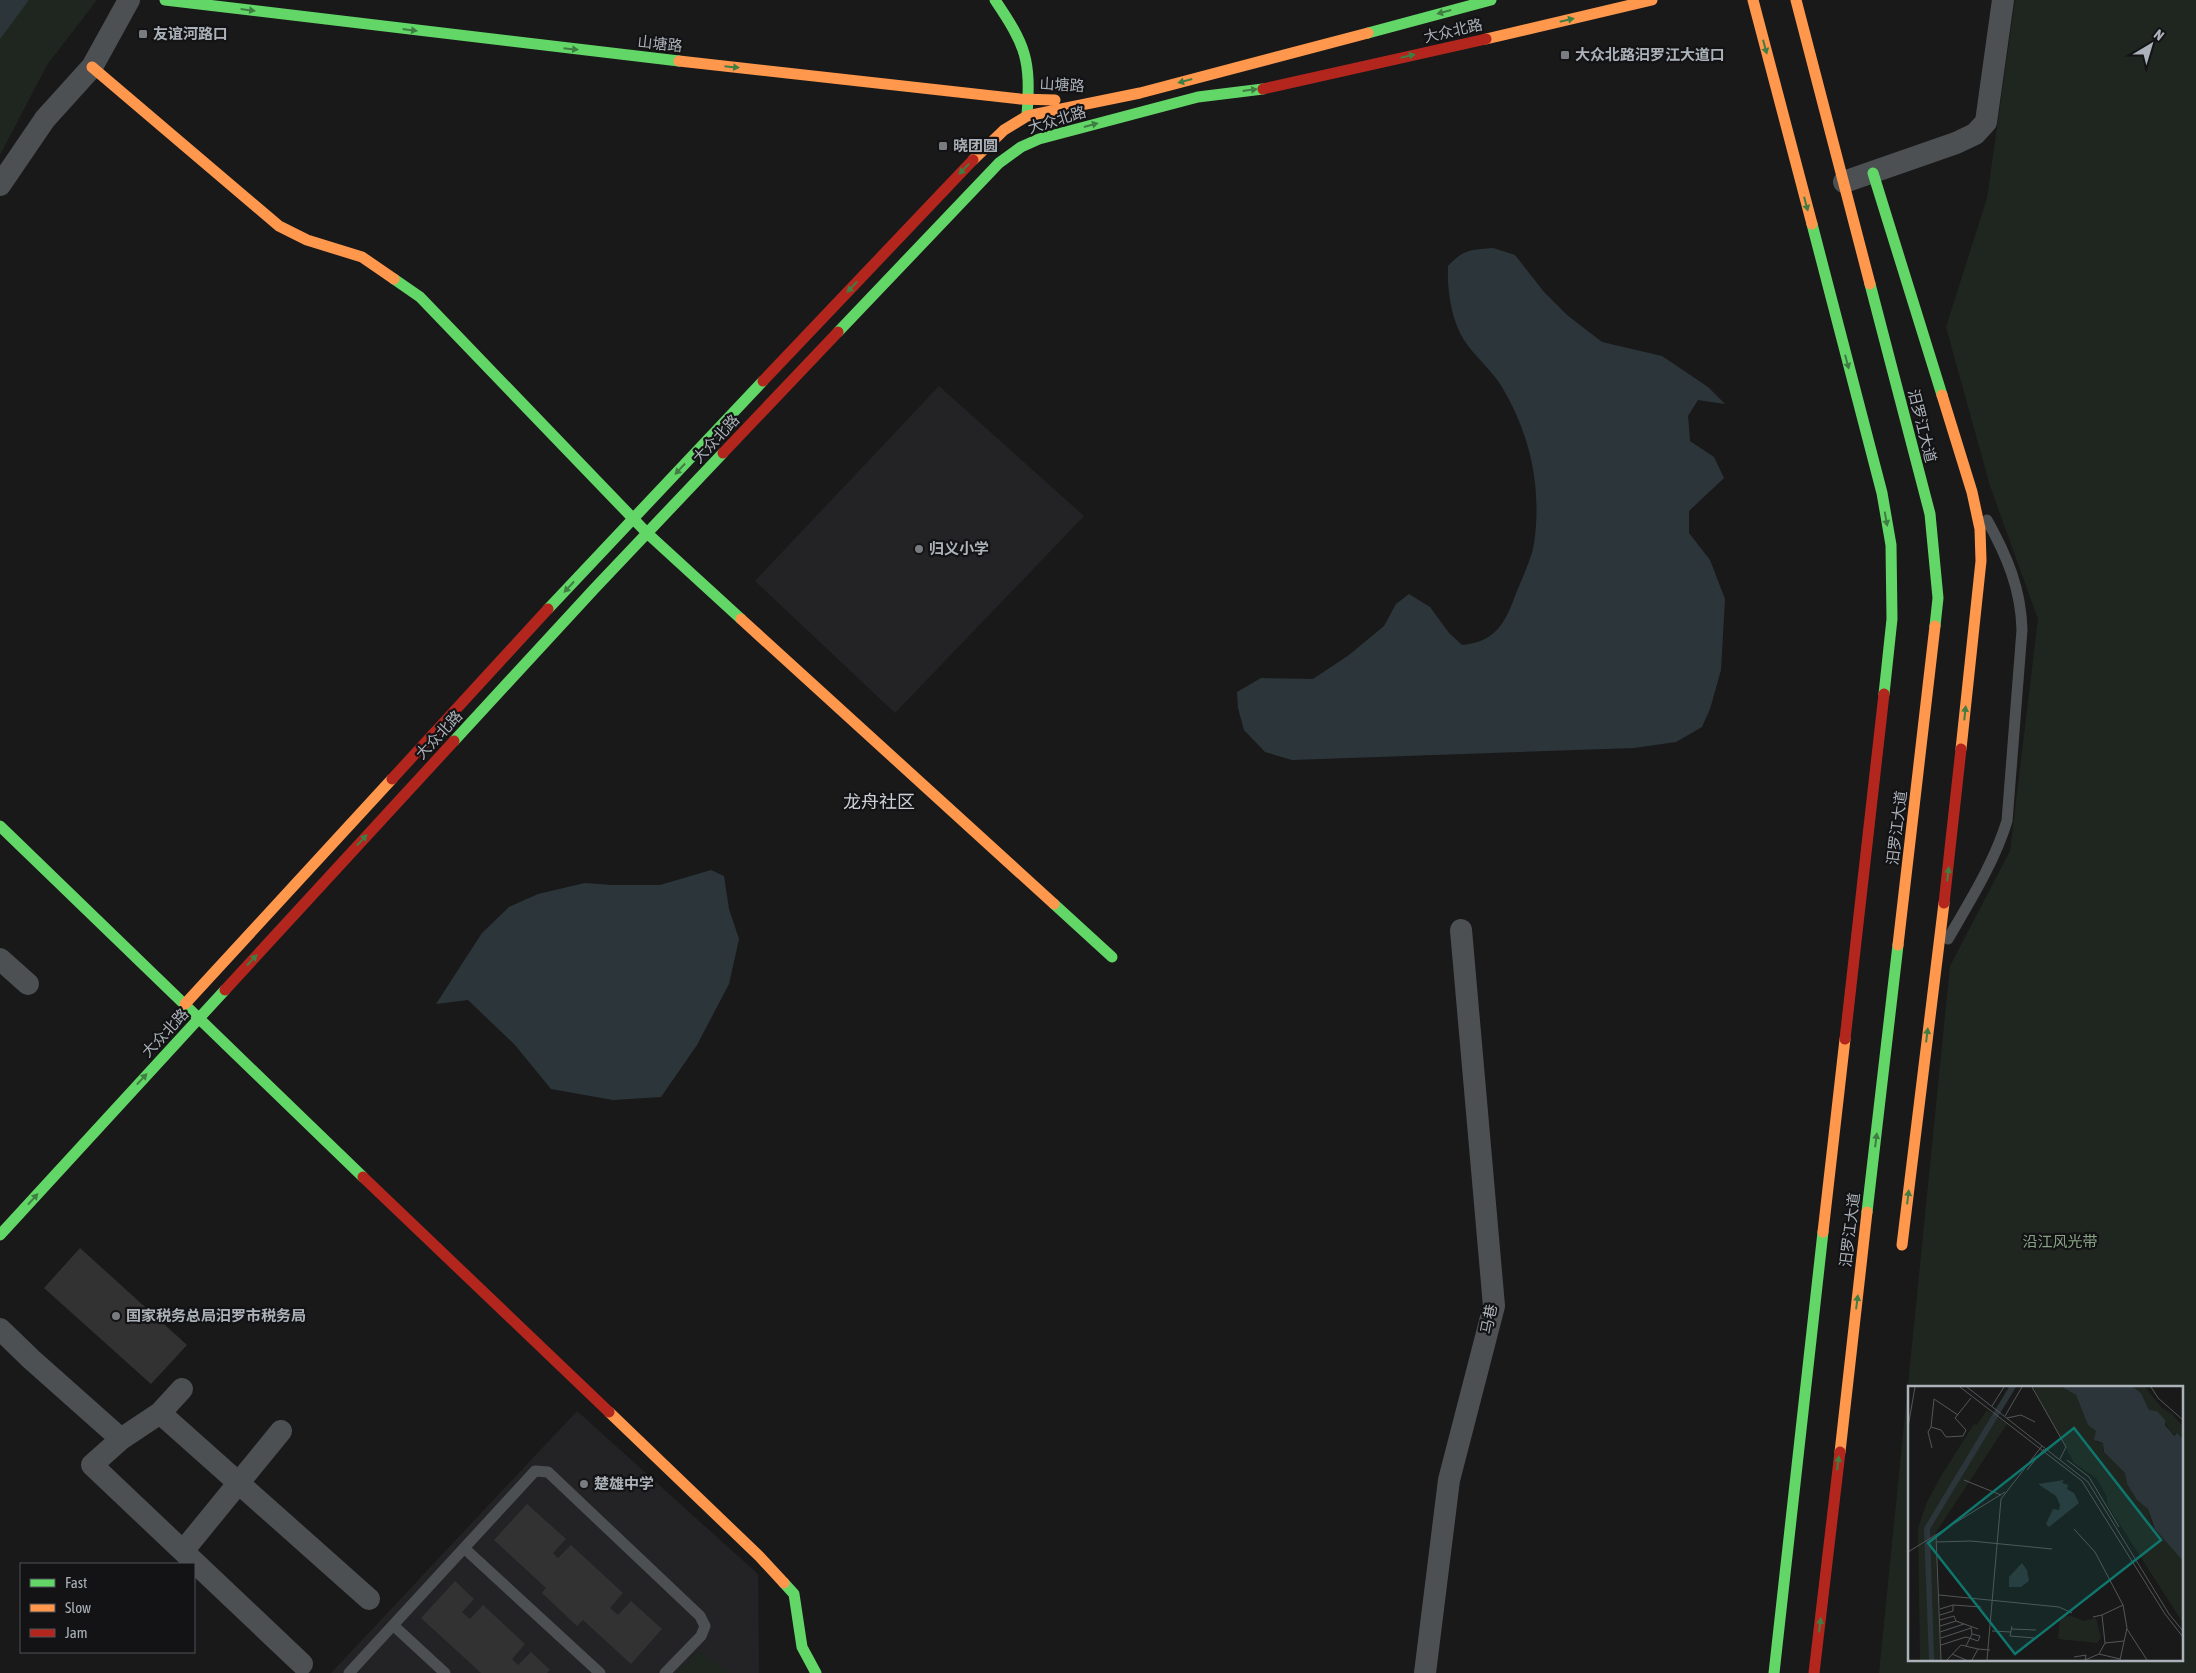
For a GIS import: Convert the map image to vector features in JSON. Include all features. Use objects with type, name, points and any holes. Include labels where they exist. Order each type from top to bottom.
[{"type":"main road","name":"山塘路","points":[[165,0],[570,49],[1028,98],[1097,102],[1152,109]]},
{"type":"main road","points":[[995,0],[1020,38],[1026,59],[1028,84],[1027,116],[1020,134],[999,163]]},
{"type":"main road","name":"大众北路","points":[[180,1009],[537,621],[977,156],[1004,130],[1027,116],[1140,93],[1491,0]]},
{"type":"main road","name":"大众北路","points":[[0,1236],[647,533],[999,163],[1021,147],[1039,139],[1198,96],[1273,88],[1652,0]]},
{"type":"main road","name":"汨罗江大道","points":[[1753,0],[1882,492],[1891,545],[1892,619],[1774,1673]]},
{"type":"main road","name":"汨罗江大道","points":[[1796,0],[1930,514],[1938,598],[1814,1673]]},
{"type":"main road","points":[[92,67],[279,226],[307,240],[362,258],[420,297],[647,533],[1112,957]]},
{"type":"main road","name":"山塘路","points":[[1094,90],[1198,96]]},
{"type":"main road","points":[[1872,173],[1972,492],[1980,529],[1981,561],[1948,879],[1936,960],[1902,1245]]},
{"type":"main road","points":[[0,826],[180,1009],[198,1019],[759,1556],[794,1594],[802,1647],[816,1673]]},
{"type":"street","points":[[0,185],[45,119],[92,67],[130,0]]},
{"type":"street","points":[[1844,182],[1956,143],[1974,134],[1986,122],[2003,0]]},
{"type":"street","name":"马巷","points":[[1425,1673],[1449,1480],[1494,1306],[1461,930]]},
{"type":"street","points":[[0,959],[28,984]]},
{"type":"street","points":[[0,1329],[121,1439]]},
{"type":"street","points":[[182,1389],[160,1413],[121,1439],[92,1465],[302,1664]]},
{"type":"street","points":[[160,1413],[369,1599]]},
{"type":"street","points":[[183,1551],[281,1431]]},
{"type":"lane","points":[[1936,960],[1981,881],[2000,842],[2007,821],[2022,630],[2022,609],[2016,580],[2005,552],[1972,492]]},
{"type":"lane","points":[[349,1673],[535,1471],[548,1472],[700,1616],[705,1626],[701,1636],[665,1673]]},
{"type":"lane","points":[[464,1548],[600,1673]]},
{"type":"lane","points":[[393,1625],[445,1673]]},
{"type":"shaded area","points":[[0,0],[29,0],[0,39]]},
{"type":"shaded area","points":[[1493,248],[1515,255],[1544,292],[1567,315],[1602,342],[1662,356],[1708,387],[1725,404],[1698,400],[1688,416],[1690,441],[1714,457],[1724,478],[1689,511],[1689,533],[1710,560],[1725,599],[1721,670],[1710,709],[1702,727],[1676,742],[1634,748],[1292,760],[1265,752],[1244,730],[1238,708],[1237,692],[1261,678],[1313,679],[1349,655],[1384,626],[1396,604],[1409,594],[1430,607],[1449,633],[1462,645],[1484,640],[1492,635],[1509,612],[1529,562],[1534,544],[1536,503],[1532,463],[1520,424],[1502,387],[1468,346],[1460,332],[1453,314],[1448,285],[1448,266],[1459,256],[1468,251]]},
{"type":"shaded area","name":"归义小学","points":[[939,386],[1084,516],[895,713],[755,581]]},
{"type":"shaded area","points":[[711,870],[724,876],[729,909],[739,939],[729,984],[697,1045],[661,1097],[613,1100],[551,1089],[515,1045],[468,1000],[436,1004],[482,933],[509,907],[538,894],[585,883],[660,885]]},
{"type":"shaded area","name":"楚雄中学","points":[[577,1411],[758,1574],[759,1673],[331,1673]]},
{"type":"green space","points":[[0,0],[97,0],[47,65],[0,155]]},
{"type":"green space","name":"沿江风光带","points":[[2015,0],[2196,0],[2196,1673],[1879,1673],[1950,966],[2010,851],[2038,619],[1990,486],[1946,327],[1987,198]]},
{"type":"green space","points":[[698,1651],[729,1673],[677,1673]]},
{"type":"building","name":"国家税务总局汨罗市税务局","points":[[80,1248],[187,1345],[151,1384],[44,1288]]},
{"type":"building","points":[[527,1504],[566,1539],[553,1553],[558,1558],[571,1545],[623,1593],[610,1608],[618,1615],[631,1601],[662,1629],[631,1664],[583,1620],[577,1626],[542,1593],[546,1588],[494,1540]]},
{"type":"building","points":[[455,1581],[474,1599],[462,1612],[470,1619],[483,1605],[525,1644],[512,1659],[518,1665],[531,1652],[550,1670],[547,1673],[481,1673],[421,1618]]},
{"type":"traffic: fast","points":[[165,0],[679,61]]},
{"type":"traffic: fast","points":[[995,0],[1014,29],[1024,54],[1028,80],[1027,115]]},
{"type":"traffic: fast","points":[[1368,33],[1491,0]]},
{"type":"traffic: fast","points":[[838,332],[999,163],[1021,147],[1039,139],[1198,97],[1263,89]]},
{"type":"traffic: fast","points":[[1873,173],[1942,395]]},
{"type":"traffic: fast","points":[[1812,224],[1882,493],[1891,545],[1892,619],[1884,694]]},
{"type":"traffic: fast","points":[[394,279],[420,297],[647,533],[741,619]]},
{"type":"traffic: fast","points":[[1870,284],[1930,514],[1938,598],[1935,626]]},
{"type":"traffic: fast","points":[[548,609],[763,381]]},
{"type":"traffic: fast","points":[[454,741],[723,453]]},
{"type":"traffic: fast","points":[[0,826],[363,1177]]},
{"type":"traffic: fast","points":[[1054,904],[1112,957]]},
{"type":"traffic: fast","points":[[1867,1212],[1898,945]]},
{"type":"traffic: fast","points":[[0,1235],[225,990]]},
{"type":"traffic: fast","points":[[1774,1673],[1823,1232]]},
{"type":"traffic: fast","points":[[784,1583],[794,1594],[802,1647],[816,1673]]},
{"type":"traffic: slow","points":[[1486,39],[1652,0]]},
{"type":"traffic: slow","points":[[1753,0],[1812,224]]},
{"type":"traffic: slow","points":[[1796,0],[1870,284]]},
{"type":"traffic: slow","points":[[973,160],[1004,130],[1027,116],[1140,93],[1368,33]]},
{"type":"traffic: slow","points":[[679,61],[1020,99],[1055,100]]},
{"type":"traffic: slow","points":[[92,67],[279,226],[307,240],[362,257],[394,279]]},
{"type":"traffic: slow","points":[[1942,395],[1972,492],[1980,529],[1981,561],[1961,749]]},
{"type":"traffic: slow","points":[[741,619],[1054,904]]},
{"type":"traffic: slow","points":[[1898,945],[1935,626]]},
{"type":"traffic: slow","points":[[185,1004],[392,779]]},
{"type":"traffic: slow","points":[[1902,1245],[1944,903]]},
{"type":"traffic: slow","points":[[1823,1232],[1845,1039]]},
{"type":"traffic: slow","points":[[1840,1452],[1867,1212]]},
{"type":"traffic: slow","points":[[609,1412],[759,1556],[784,1583]]},
{"type":"traffic: jam","points":[[1263,89],[1486,39]]},
{"type":"traffic: jam","points":[[763,381],[973,160]]},
{"type":"traffic: jam","points":[[723,453],[838,332]]},
{"type":"traffic: jam","points":[[392,779],[548,609]]},
{"type":"traffic: jam","points":[[1845,1039],[1884,694]]},
{"type":"traffic: jam","points":[[225,990],[454,741]]},
{"type":"traffic: jam","points":[[1944,903],[1961,749]]},
{"type":"traffic: jam","points":[[363,1177],[609,1412]]},
{"type":"traffic: jam","points":[[1814,1673],[1840,1452]]},
{"type":"place","name":"友谊河路口","points":[[143,34]]},
{"type":"place","name":"大众北路汨罗江大道口","points":[[1565,55]]},
{"type":"place","name":"晓团圆","points":[[943,146]]},
{"type":"place","name":"归义小学","points":[[919,549]]},
{"type":"place","name":"国家税务总局汨罗市税务局","points":[[116,1316]]},
{"type":"place","name":"楚雄中学","points":[[584,1484]]},
{"type":"district","name":"龙舟社区","points":[[879,802]]}]
